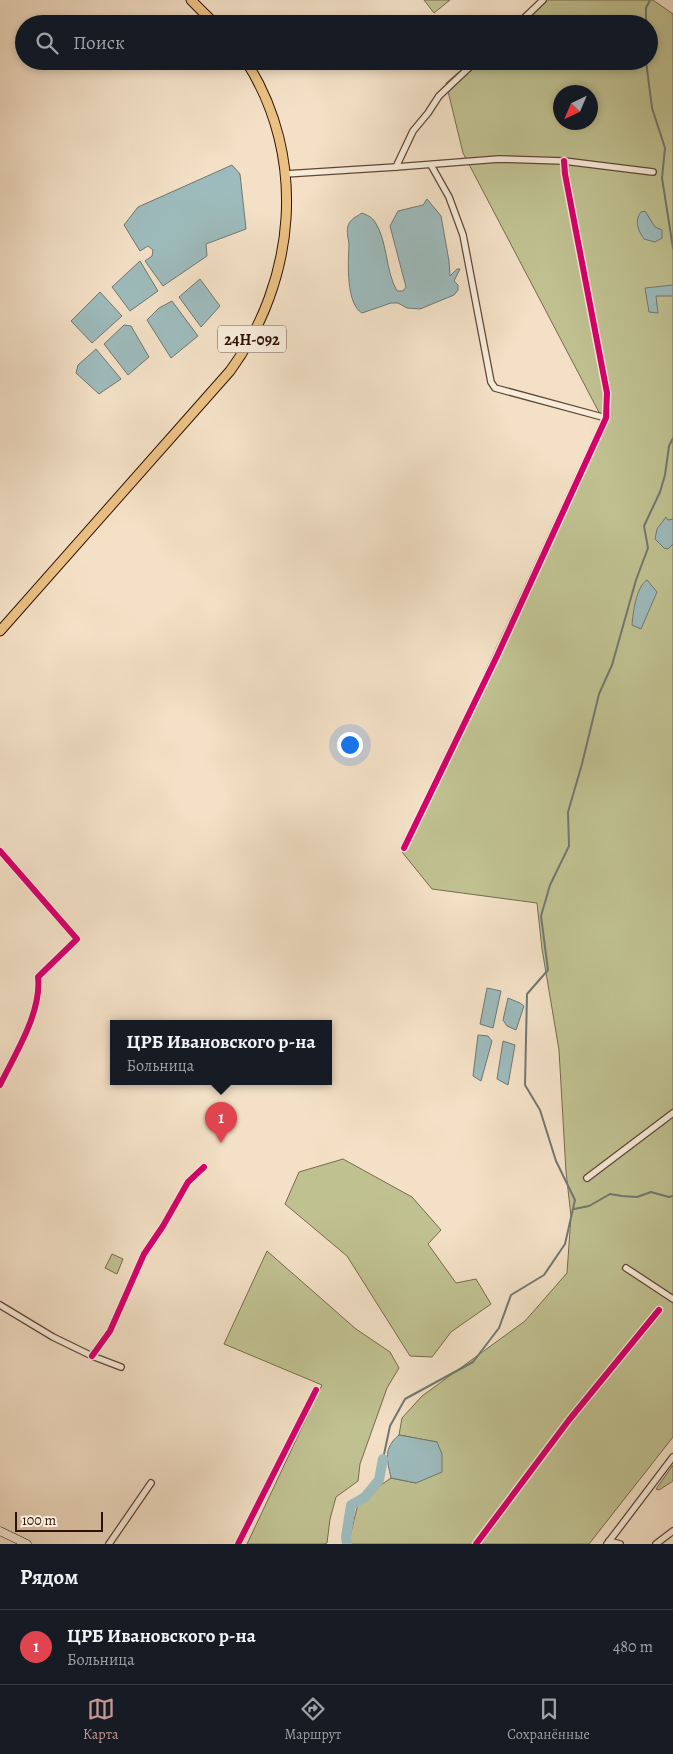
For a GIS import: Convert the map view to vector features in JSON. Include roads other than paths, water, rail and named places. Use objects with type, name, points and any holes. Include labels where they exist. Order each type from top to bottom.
[{"type":"main road","points":[[191,0],[206,15]]},
{"type":"main road","name":"24Н-092","points":[[0,631],[230,372],[246,349],[265,313],[278,271],[286,222],[285,174],[272,114],[263,91],[251,70]]},
{"type":"main road","points":[[0,1531],[27,1544]]},
{"type":"street","points":[[527,15],[543,0]]},
{"type":"street","points":[[396,168],[413,131],[428,113],[438,96],[466,70]]},
{"type":"street","points":[[285,174],[396,168],[499,159],[564,161],[653,172]]},
{"type":"street","points":[[404,848],[497,656],[606,418],[607,393],[583,275],[564,161]]},
{"type":"street","points":[[431,165],[449,197],[463,235],[490,382],[495,388],[606,418]]},
{"type":"street","points":[[0,851],[77,939],[38,977],[39,987],[31,1020],[0,1085]]},
{"type":"street","points":[[587,1178],[673,1113]]},
{"type":"street","points":[[92,1356],[110,1331],[144,1254],[163,1226],[188,1182],[204,1167]]},
{"type":"street","points":[[626,1268],[673,1299]]},
{"type":"street","points":[[0,1305],[53,1337],[92,1356],[121,1367]]},
{"type":"street","points":[[476,1544],[569,1420],[659,1310]]},
{"type":"street","points":[[238,1544],[316,1390]]},
{"type":"street","points":[[620,1544],[608,1542],[673,1457]]},
{"type":"street","points":[[109,1544],[151,1483]]},
{"type":"street","points":[[656,1544],[673,1531]]},
{"type":"water","points":[[232,165],[240,174],[246,229],[206,244],[207,256],[163,286],[145,261],[152,256],[153,250],[148,246],[140,251],[124,225],[138,207]]},
{"type":"water","points":[[427,199],[441,216],[450,276],[457,269],[460,269],[454,281],[458,285],[458,290],[454,295],[420,309],[407,308],[398,303],[391,303],[362,313],[353,301],[349,282],[347,231],[350,222],[362,213],[374,220],[382,238],[393,283],[397,291],[403,291],[406,287],[390,226],[398,211],[423,205]]},
{"type":"water","points":[[645,211],[655,227],[662,230],[662,238],[655,242],[644,239],[639,229],[637,222],[639,215]]},
{"type":"water","points":[[140,261],[158,291],[130,311],[112,287]]},
{"type":"water","points":[[200,279],[220,306],[201,327],[179,297]]},
{"type":"water","points":[[673,285],[673,296],[656,296],[658,313],[649,312],[645,288]]},
{"type":"water","points":[[100,292],[122,316],[92,343],[71,321]]},
{"type":"water","points":[[172,301],[198,336],[171,358],[147,320],[159,308]]},
{"type":"water","points":[[124,325],[131,326],[149,357],[128,375],[104,344]]},
{"type":"water","points":[[96,349],[121,379],[99,394],[76,373],[78,365]]},
{"type":"water","points":[[666,517],[668,520],[673,519],[673,544],[668,549],[664,548],[655,539],[657,529]]},
{"type":"water","points":[[647,580],[657,592],[641,629],[632,625],[632,620],[640,588]]},
{"type":"water","points":[[487,988],[501,991],[493,1028],[480,1024]]},
{"type":"water","points":[[508,998],[524,1006],[516,1030],[507,1026],[503,1020]]},
{"type":"water","points":[[478,1035],[488,1036],[492,1041],[481,1081],[473,1076]]},
{"type":"water","points":[[503,1041],[515,1045],[508,1085],[497,1079]]},
{"type":"water","points":[[399,1435],[437,1442],[442,1454],[442,1472],[416,1483],[391,1478],[388,1450]]},
{"type":"waterway","points":[[646,15],[646,8],[650,0]]},
{"type":"waterway","points":[[647,70],[652,108],[665,148],[662,178],[673,248]]},
{"type":"waterway","points":[[383,1459],[390,1426],[405,1399],[473,1362],[499,1328],[511,1295],[544,1275],[565,1244],[575,1200],[556,1161],[540,1110],[525,1085],[527,994],[548,970],[541,916],[550,885],[569,846],[568,812],[599,694],[612,665],[636,580],[648,548],[644,526],[660,492],[665,475],[669,446],[673,438]]},
{"type":"waterway","points":[[574,1209],[589,1206],[610,1194],[637,1197],[651,1192],[669,1197],[673,1196]]},
{"type":"waterway","points":[[347,1544],[346,1537],[351,1505],[365,1497],[379,1480],[383,1459]]},
{"type":"place","name":"ЦРБ Ивановского р-на","points":[[221,1143]]}]
